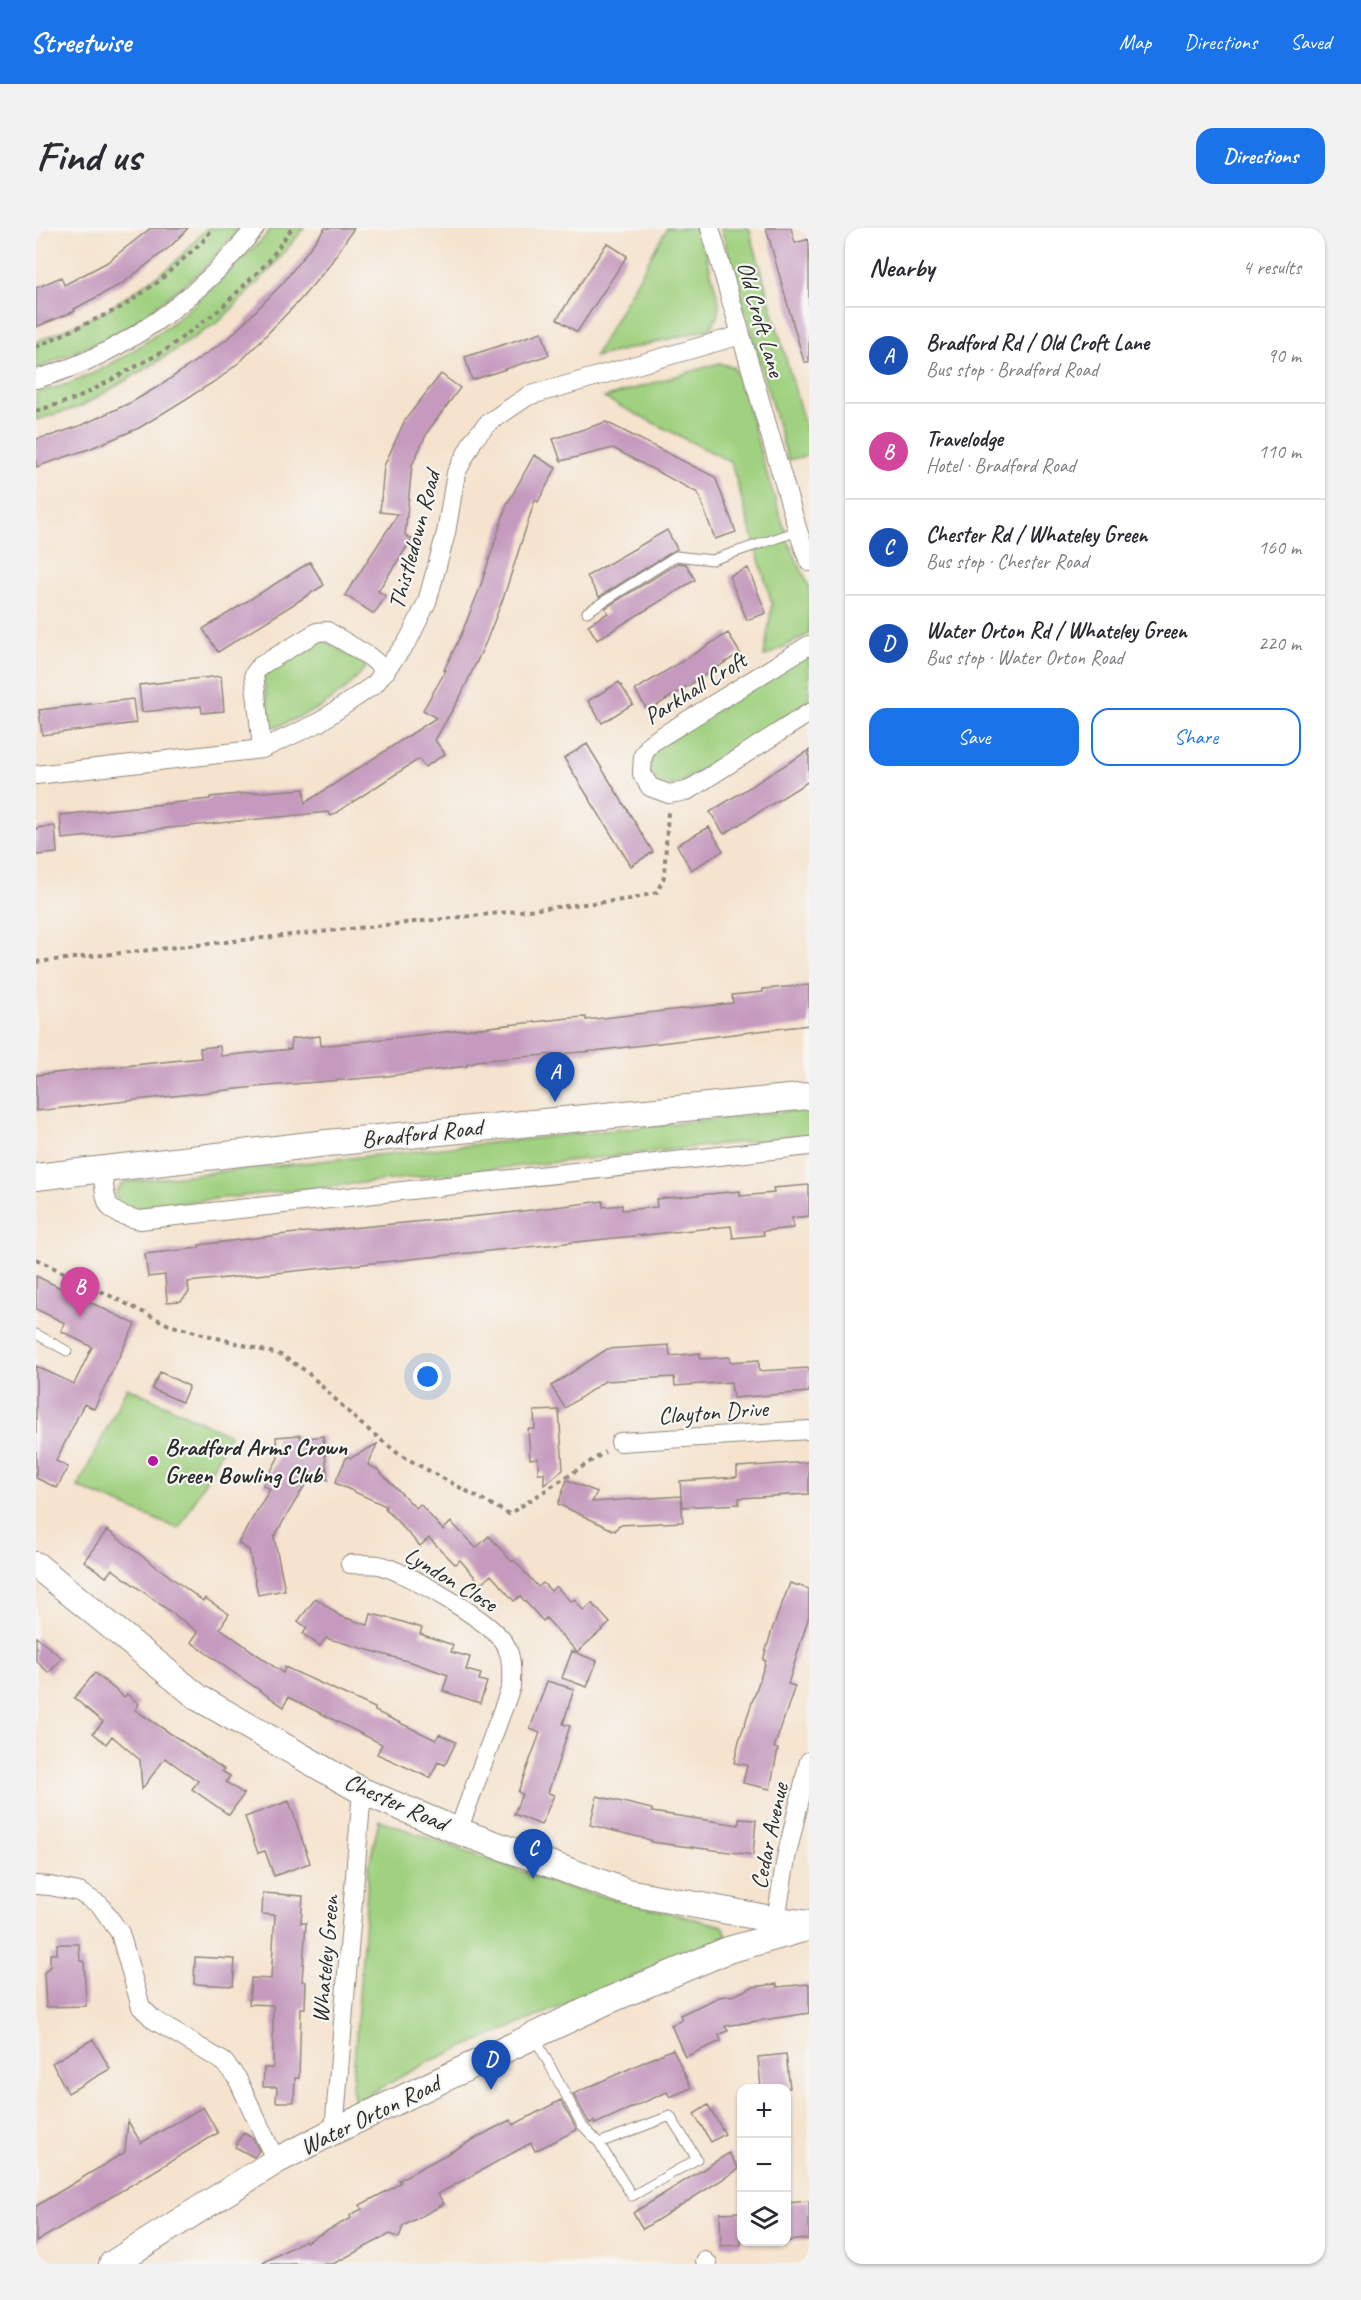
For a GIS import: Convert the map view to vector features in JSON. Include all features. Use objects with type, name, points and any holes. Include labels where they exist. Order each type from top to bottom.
[{"type":"main road","name":"Bradford Road","points":[[36,1177],[338,1142],[809,1096]]},
{"type":"main road","name":"Chester Road","points":[[36,1565],[199,1698],[363,1791],[459,1831],[627,1892],[809,1926]]},
{"type":"main road","name":"Water Orton Road","points":[[112,2264],[276,2161],[334,2131],[607,2001],[728,1950],[809,1926]]},
{"type":"street","points":[[36,379],[85,362],[147,329],[206,282],[255,228]]},
{"type":"street","name":"Old Croft Lane","points":[[710,228],[741,335],[800,518],[809,562]]},
{"type":"street","name":"Thistledown Road","points":[[36,775],[262,749],[318,723],[375,684],[409,639],[428,602],[446,533],[456,473],[474,439],[488,423],[528,396],[741,335]]},
{"type":"street","points":[[262,749],[254,674],[260,666],[317,632],[327,631],[370,657],[386,671]]},
{"type":"street","name":"Parkhall Croft","points":[[669,794],[650,787],[642,774],[643,755],[651,743],[809,645]]},
{"type":"street","points":[[669,794],[687,791],[809,713]]},
{"type":"street","points":[[102,1170],[108,1206],[118,1215],[140,1220],[809,1146]]},
{"type":"street","name":"Clayton Drive","points":[[620,1442],[809,1430]]},
{"type":"street","name":"Lyndon Close","points":[[350,1564],[380,1565],[412,1579],[482,1622],[501,1639],[507,1648],[511,1662],[511,1687],[459,1831]]},
{"type":"street","name":"Cedar Avenue","points":[[776,1920],[786,1858],[809,1761]]},
{"type":"street","name":"Whateley Green","points":[[334,2131],[363,1791]]},
{"type":"street","points":[[36,1886],[50,1886],[79,1892],[100,1905],[120,1933],[141,2007],[154,2020],[224,2062],[237,2078],[276,2161]]},
{"type":"lane","points":[[587,612],[676,556],[712,560],[800,518]]},
{"type":"lane","points":[[36,1334],[67,1351]]},
{"type":"lane","points":[[534,2036],[582,2125],[599,2143],[632,2196],[697,2159],[670,2116],[599,2143]]},
{"type":"path","points":[[36,347],[122,307],[158,282],[203,241],[213,228]]},
{"type":"path","points":[[36,962],[640,897],[657,892],[664,877],[669,794]]},
{"type":"path","points":[[36,1259],[170,1325],[281,1355],[306,1371],[360,1423],[400,1455],[509,1514],[620,1442]]},
{"type":"green space","points":[[207,228],[240,228],[203,270],[126,329],[36,369],[36,342],[102,313],[171,266]]},
{"type":"green space","points":[[271,228],[304,228],[268,272],[221,320],[149,367],[80,407],[36,420],[36,393],[71,383],[99,370],[151,338],[199,300],[265,237]]},
{"type":"green space","points":[[667,228],[699,228],[719,302],[714,323],[710,329],[594,357]]},
{"type":"green space","points":[[721,228],[749,228],[809,440],[809,455],[788,460]]},
{"type":"green space","points":[[719,363],[733,367],[742,385],[790,546],[809,586],[809,634],[764,657],[772,604],[731,462],[604,398]]},
{"type":"green space","points":[[318,641],[328,643],[366,667],[347,688],[321,707],[277,727],[270,725],[263,674]]},
{"type":"green space","points":[[809,652],[809,700],[675,786],[661,784],[650,774],[653,750]]},
{"type":"green space","points":[[809,1109],[809,1135],[131,1208],[118,1204],[115,1193],[124,1182]]},
{"type":"green space","name":"Bradford Arms Crown Green Bowling Club","points":[[127,1387],[230,1435],[179,1529],[78,1487]]},
{"type":"green space","points":[[379,1820],[564,1887],[723,1926],[728,1937],[428,2062],[355,2102],[352,2087],[369,1865]]},
{"type":"building","points":[[151,228],[188,228],[171,246],[123,283],[74,309],[75,311],[36,327],[36,288],[61,277],[64,285],[106,263]]},
{"type":"building","points":[[325,228],[354,228],[329,266],[300,300],[242,360],[220,378],[139,428],[89,449],[36,467],[36,439],[82,425],[132,402],[164,383],[230,337],[283,283]]},
{"type":"building","points":[[766,228],[791,228],[795,243],[809,239],[809,362],[804,362]]},
{"type":"building","points":[[607,243],[627,256],[577,332],[557,319]]},
{"type":"building","points":[[542,332],[549,355],[472,380],[465,357]]},
{"type":"building","points":[[441,374],[460,388],[428,431],[412,465],[405,535],[412,539],[378,591],[386,596],[374,614],[345,595],[398,514],[380,512],[384,466],[405,420]]},
{"type":"building","points":[[606,422],[715,477],[736,532],[715,539],[698,493],[613,448],[561,461],[553,439]]},
{"type":"building","points":[[534,455],[556,468],[538,502],[535,500],[504,596],[486,642],[461,695],[435,740],[445,754],[425,767],[419,759],[331,816],[328,812],[62,839],[60,815],[210,799],[210,797],[304,789],[305,803],[436,718],[423,710],[446,670],[444,670],[461,635],[480,588],[508,501]]},
{"type":"building","points":[[667,530],[677,549],[599,597],[587,576]]},
{"type":"building","points":[[310,562],[324,585],[218,652],[203,629]]},
{"type":"building","points":[[678,563],[686,564],[695,580],[597,640],[588,625],[608,613],[605,608]]},
{"type":"building","points":[[748,568],[766,613],[747,620],[729,576]]},
{"type":"building","points":[[728,633],[740,653],[648,711],[635,690]]},
{"type":"building","points":[[221,676],[224,711],[202,713],[201,706],[142,712],[139,685]]},
{"type":"building","points":[[619,682],[633,704],[602,723],[588,701]]},
{"type":"building","points":[[133,699],[136,723],[42,735],[39,710]]},
{"type":"building","points":[[587,744],[653,852],[631,866],[564,758]]},
{"type":"building","points":[[809,750],[809,781],[724,834],[710,812]]},
{"type":"building","points":[[55,826],[57,853],[36,855],[36,828]]},
{"type":"building","points":[[709,827],[723,851],[691,870],[677,845]]},
{"type":"building","points":[[809,985],[809,1025],[594,1051],[475,1061],[467,1066],[379,1077],[256,1087],[36,1111],[36,1075],[201,1058],[200,1048],[220,1046],[221,1056],[291,1049],[291,1039],[320,1036],[321,1046],[569,1018],[586,1017],[586,1020],[733,1003],[732,995],[763,992],[763,989]]},
{"type":"building","points":[[809,1185],[809,1216],[792,1218],[793,1228],[763,1231],[764,1235],[733,1238],[731,1226],[188,1282],[189,1292],[181,1301],[167,1302],[165,1275],[148,1277],[145,1254],[287,1234],[499,1214],[603,1201],[603,1207],[622,1205],[622,1210],[657,1207],[656,1199],[740,1191],[740,1196],[774,1193],[773,1188]]},
{"type":"building","points":[[36,1276],[135,1324],[94,1409],[84,1404],[56,1461],[68,1467],[57,1488],[36,1478],[36,1366],[74,1384],[92,1347],[61,1331],[65,1323],[36,1309]]},
{"type":"building","points":[[669,1345],[670,1356],[700,1353],[700,1359],[730,1357],[730,1362],[759,1360],[759,1371],[809,1368],[809,1392],[733,1398],[731,1382],[675,1386],[674,1377],[605,1381],[565,1408],[551,1386],[607,1349]]},
{"type":"building","points":[[160,1372],[189,1386],[182,1402],[152,1389]]},
{"type":"building","points":[[559,1410],[563,1470],[544,1485],[544,1473],[538,1473],[538,1458],[530,1459],[528,1429],[535,1429],[534,1411]]},
{"type":"building","points":[[300,1435],[301,1439],[323,1436],[328,1480],[312,1473],[274,1537],[285,1590],[258,1595],[249,1550],[238,1543],[270,1489],[263,1485],[278,1458],[276,1437]]},
{"type":"building","points":[[377,1444],[368,1465],[377,1469],[416,1508],[420,1504],[443,1530],[451,1522],[476,1548],[489,1536],[538,1587],[543,1583],[551,1591],[556,1586],[571,1602],[574,1599],[584,1611],[592,1603],[610,1623],[577,1652],[546,1618],[543,1621],[520,1596],[514,1601],[491,1575],[481,1584],[460,1560],[455,1564],[429,1538],[420,1546],[385,1508],[386,1506],[335,1483],[347,1456],[351,1458]]},
{"type":"building","points":[[809,1462],[809,1494],[739,1498],[739,1504],[682,1507],[680,1481],[737,1477],[737,1467]]},
{"type":"building","points":[[567,1480],[597,1492],[592,1502],[681,1496],[683,1522],[619,1525],[615,1531],[558,1504]]},
{"type":"building","points":[[107,1530],[203,1601],[205,1598],[229,1614],[220,1628],[283,1673],[285,1667],[375,1708],[375,1711],[436,1740],[439,1734],[456,1742],[445,1765],[438,1762],[430,1778],[377,1754],[382,1744],[288,1697],[284,1707],[227,1668],[191,1642],[198,1632],[112,1569],[106,1577],[84,1561]]},
{"type":"building","points":[[790,1583],[809,1589],[809,1616],[788,1684],[795,1686],[774,1748],[778,1749],[770,1789],[743,1783],[747,1765],[734,1763],[739,1741],[766,1661],[763,1660],[772,1630]]},
{"type":"building","points":[[316,1598],[340,1616],[368,1625],[371,1614],[393,1619],[422,1628],[420,1634],[453,1645],[451,1652],[470,1657],[466,1670],[481,1674],[479,1680],[487,1682],[480,1703],[443,1691],[448,1675],[326,1638],[320,1646],[303,1634],[307,1628],[298,1621]]},
{"type":"building","points":[[36,1637],[62,1658],[49,1673],[36,1661]]},
{"type":"building","points":[[572,1651],[597,1661],[587,1687],[562,1678]]},
{"type":"building","points":[[95,1673],[124,1697],[127,1694],[139,1704],[135,1710],[224,1769],[222,1771],[230,1776],[226,1782],[244,1794],[229,1815],[192,1789],[198,1781],[165,1758],[142,1789],[140,1760],[112,1736],[106,1744],[93,1733],[103,1722],[74,1698]]},
{"type":"building","points":[[547,1681],[574,1689],[563,1724],[570,1726],[548,1793],[554,1795],[541,1825],[514,1814],[522,1794],[518,1792],[540,1733],[530,1729]]},
{"type":"building","points":[[597,1796],[652,1809],[652,1812],[739,1825],[739,1819],[756,1820],[753,1855],[651,1842],[651,1840],[590,1825]]},
{"type":"building","points":[[289,1801],[310,1863],[274,1876],[265,1851],[258,1853],[245,1817]]},
{"type":"building","points":[[263,1893],[303,1896],[301,1923],[306,1923],[302,1981],[306,1982],[305,2008],[301,2008],[299,2078],[295,2078],[294,2102],[276,2102],[277,2087],[263,2087],[264,2068],[273,2068],[273,2005],[249,2004],[251,1978],[271,1979],[275,1915],[262,1914]]},
{"type":"building","points":[[57,1944],[79,1944],[80,1961],[84,1961],[86,2006],[46,2007],[44,1973],[50,1966],[50,1954],[57,1954]]},
{"type":"building","points":[[195,1957],[235,1959],[233,1986],[194,1984]]},
{"type":"building","points":[[777,1984],[777,1987],[809,1984],[809,2013],[725,2026],[728,2031],[719,2035],[721,2041],[685,2057],[671,2025],[682,2020],[680,2015],[719,1997],[735,1995],[752,1987]]},
{"type":"building","points":[[93,2039],[110,2069],[68,2093],[52,2063]]},
{"type":"building","points":[[673,2049],[691,2088],[670,2097],[667,2092],[595,2124],[594,2121],[590,2123],[588,2121],[573,2094]]},
{"type":"building","points":[[786,2054],[790,2084],[761,2084],[758,2057]]},
{"type":"building","points":[[561,2100],[577,2130],[535,2151],[531,2143],[438,2194],[444,2204],[403,2226],[399,2238],[390,2234],[333,2264],[261,2264],[351,2218],[350,2215],[362,2209],[360,2205],[389,2190],[401,2182],[399,2180],[510,2120],[513,2125]]},
{"type":"building","points":[[708,2105],[725,2134],[711,2142],[694,2114]]},
{"type":"building","points":[[203,2107],[218,2133],[36,2242],[36,2206],[125,2152],[128,2121],[141,2143]]},
{"type":"building","points":[[243,2133],[253,2138],[259,2151],[254,2157],[235,2147]]},
{"type":"building","points":[[729,2153],[737,2166],[737,2170],[643,2229],[633,2213]]},
{"type":"building","points":[[809,2201],[809,2239],[791,2241],[791,2203]]},
{"type":"building","points":[[737,2212],[737,2245],[721,2246],[720,2213]]},
{"type":"place","name":"Bradford Rd / Old Croft Lane","points":[[555,1102]]},
{"type":"place","name":"Travelodge","points":[[80,1317]]},
{"type":"place","name":"Bradford Arms Crown Green Bowling Club","points":[[153,1461]]},
{"type":"place","name":"Chester Rd / Whateley Green","points":[[533,1879]]},
{"type":"place","name":"Water Orton Rd / Whateley Green","points":[[491,2090]]}]
